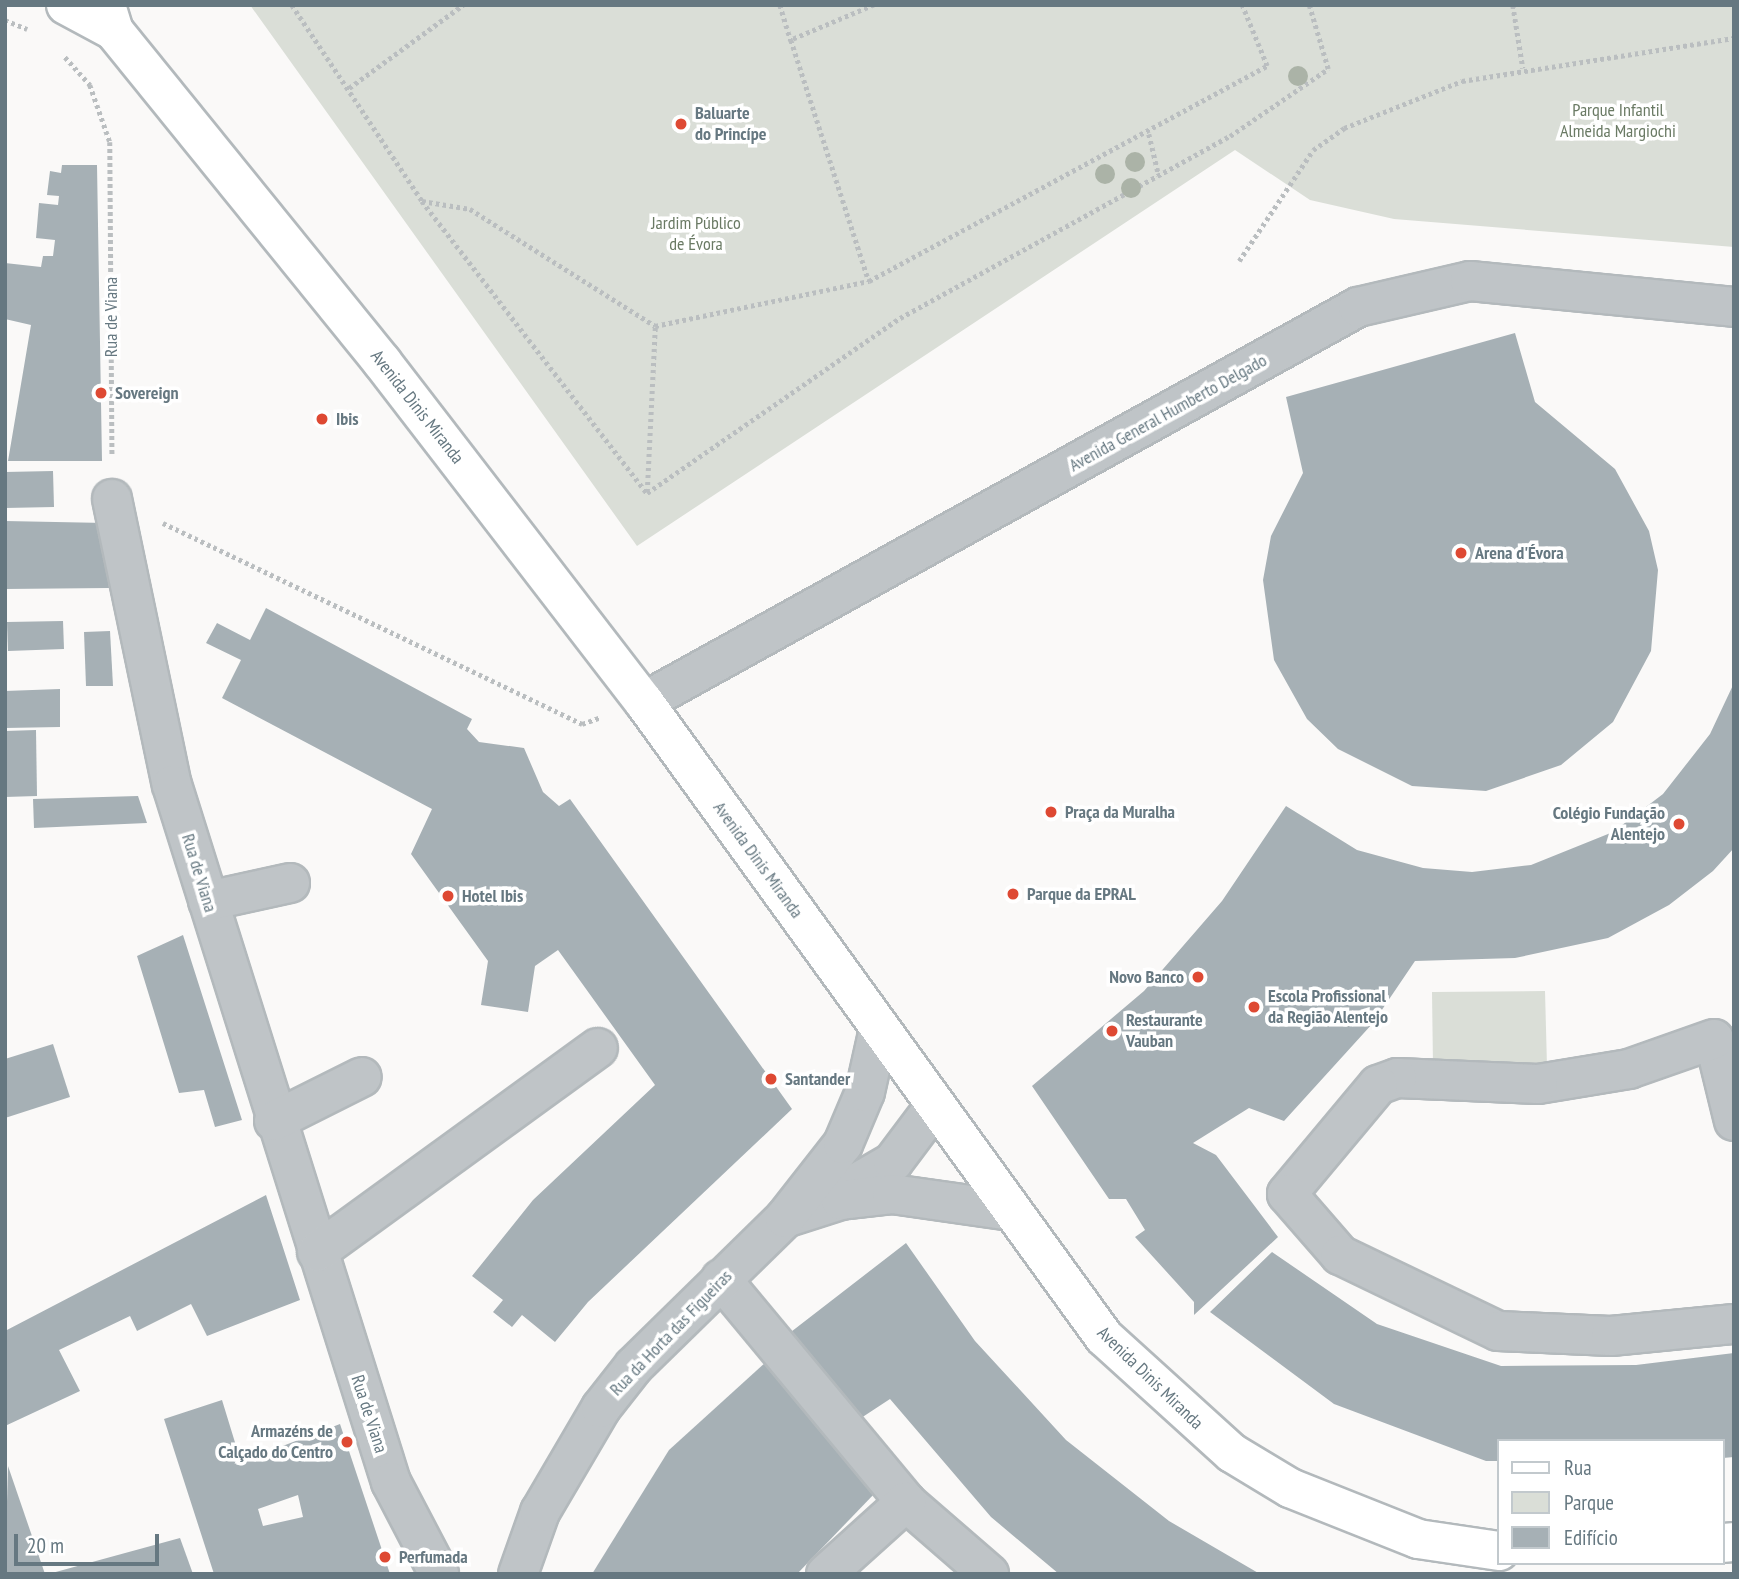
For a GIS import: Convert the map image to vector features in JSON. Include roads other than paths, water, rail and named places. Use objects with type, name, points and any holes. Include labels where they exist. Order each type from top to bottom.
[{"type":"main road","name":"Avenida Dinis Miranda","points":[[66,5],[110,18],[382,362],[644,702],[1104,1337],[1232,1453],[1354,1516],[1418,1539],[1498,1551]]},
{"type":"street","name":"Avenida General Humberto Delgado","points":[[644,702],[1358,307],[1470,281],[1734,307]]},
{"type":"street","name":"Rua de Viana","points":[[112,499],[159,740],[274,1121],[391,1482],[439,1574]]},
{"type":"street","points":[[208,901],[290,883]]},
{"type":"street","name":"Rua da Horta das Figueiras","points":[[518,1574],[540,1512],[601,1408],[721,1279],[785,1218],[843,1144],[865,1092],[879,1029]]},
{"type":"street","points":[[1734,1121],[1714,1039],[1629,1069],[1538,1084],[1397,1078],[1378,1085],[1287,1194],[1340,1255],[1498,1331],[1611,1336],[1734,1324]]},
{"type":"street","points":[[317,1252],[598,1048]]},
{"type":"street","points":[[274,1121],[362,1077]]},
{"type":"street","name":"Rua da Horta das Figueiras","points":[[785,1218],[893,1163],[935,1106]]},
{"type":"street","name":"Rua da Horta das Figueiras","points":[[785,1218],[841,1200],[892,1194],[1011,1211]]},
{"type":"street","points":[[721,1279],[906,1502],[989,1574]]},
{"type":"street","points":[[826,1574],[906,1502]]},
{"type":"place","name":"Baluarte do Princípe","points":[[681,124]]},
{"type":"place","name":"Sovereign","points":[[101,393]]},
{"type":"place","name":"Ibis","points":[[322,419]]},
{"type":"place","name":"Arena d'Évora","points":[[1461,553]]},
{"type":"place","name":"Praça da Muralha","points":[[1051,812]]},
{"type":"place","name":"Colégio Fundação Alentejo","points":[[1679,824]]},
{"type":"place","name":"Parque da EPRAL","points":[[1013,894]]},
{"type":"place","name":"Hotel Ibis","points":[[448,896]]},
{"type":"place","name":"Novo Banco","points":[[1198,977]]},
{"type":"place","name":"Escola Profissional da Região Alentejo","points":[[1254,1007]]},
{"type":"place","name":"Restaurante Vauban","points":[[1112,1031]]},
{"type":"place","name":"Santander","points":[[771,1079]]},
{"type":"place","name":"Armazéns de Calçado do Centro","points":[[347,1442]]},
{"type":"place","name":"Perfumada","points":[[385,1557]]},
{"type":"park label","name":"Parque Infantil Almeida Margiochi","points":[[1618,121]]},
{"type":"park label","name":"Jardim Público de Évora","points":[[696,234]]}]
